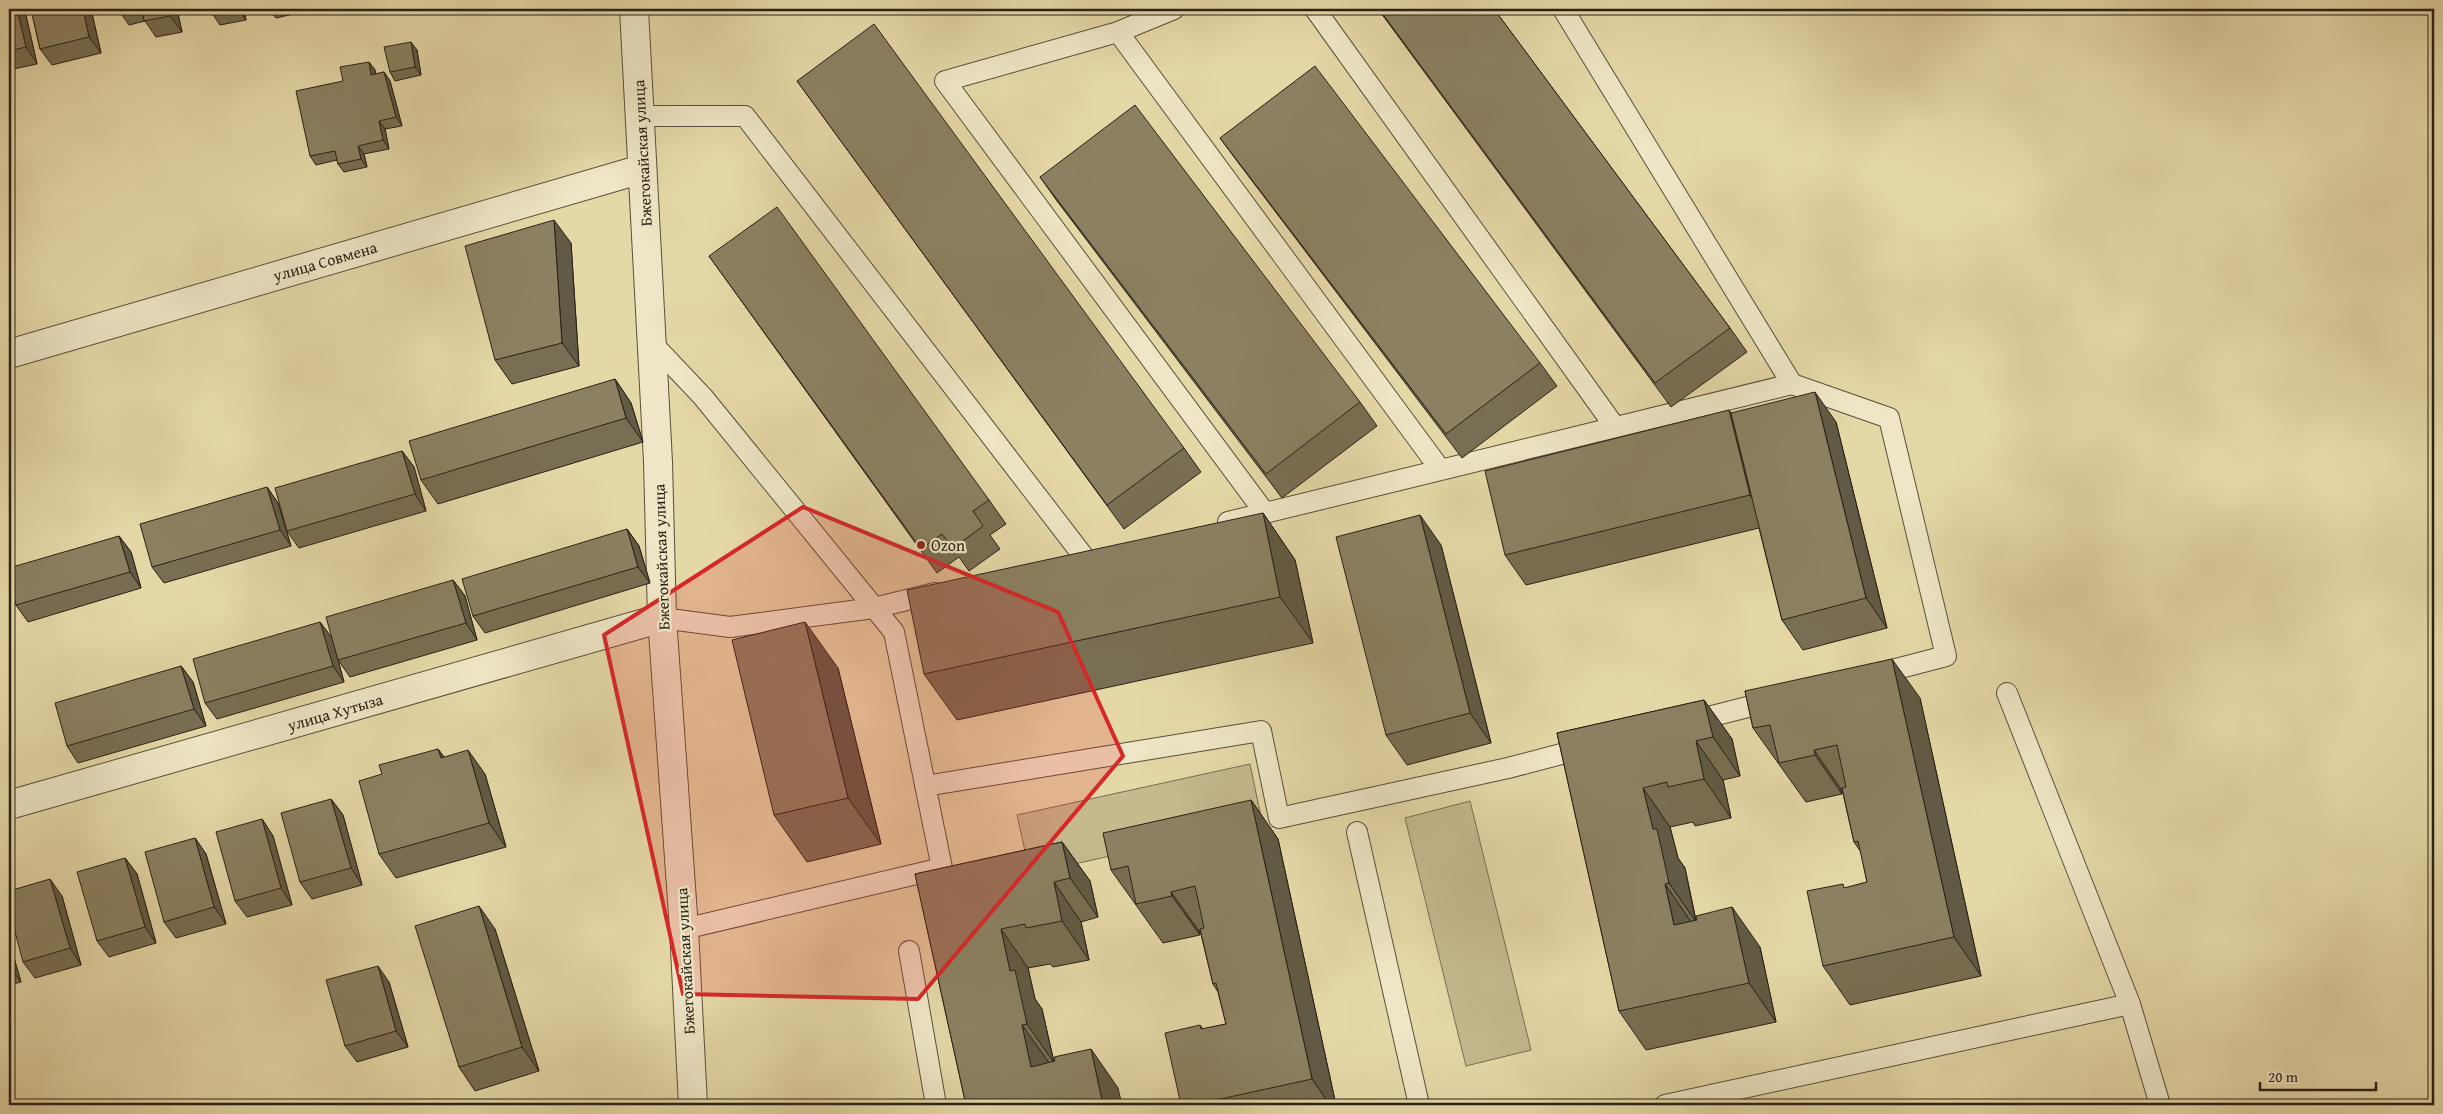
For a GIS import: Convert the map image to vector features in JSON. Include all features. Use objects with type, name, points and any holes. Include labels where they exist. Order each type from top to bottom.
[{"type":"street","name":"Бжегокайская улица","points":[[634,9],[658,462],[662,618],[684,929],[694,1105]]},
{"type":"street","name":"улица Совмена","points":[[9,354],[642,169]]},
{"type":"street","name":"улица Хутыза","points":[[9,805],[662,618]]},
{"type":"lane","points":[[1174,9],[1118,32],[945,81],[1265,512]]},
{"type":"lane","points":[[1315,9],[1615,427]]},
{"type":"lane","points":[[1563,9],[1792,384]]},
{"type":"lane","points":[[1118,32],[1440,469]]},
{"type":"lane","points":[[640,116],[745,116],[1084,557]]},
{"type":"lane","points":[[652,343],[703,397],[894,632],[942,868],[684,929]]},
{"type":"lane","points":[[1208,526],[1792,384],[1889,418],[1946,656],[1851,680]]},
{"type":"lane","points":[[662,618],[730,626],[874,608],[950,589]]},
{"type":"lane","points":[[2007,693],[2130,1004],[2160,1105]]},
{"type":"lane","points":[[1670,726],[1794,695]]},
{"type":"lane","points":[[925,786],[1261,731],[1279,818],[1508,768],[1603,744]]},
{"type":"lane","points":[[1357,832],[1420,1105]]},
{"type":"lane","points":[[909,951],[936,1105]]},
{"type":"lane","points":[[1664,1105],[2130,1004]]},
{"type":"highlighted area","points":[[803,507],[1058,612],[1123,756],[918,999],[683,994],[604,635]]},
{"type":"shaded area","points":[[1250,764],[1262,822],[1030,874],[1017,815]]},
{"type":"shaded area","points":[[1470,801],[1531,1050],[1466,1066],[1405,818]]},
{"type":"building","points":[[9,9],[17,9],[26,47],[9,51]]},
{"type":"building","points":[[31,9],[83,9],[89,37],[40,49]]},
{"type":"building","points":[[142,9],[169,9],[170,16],[144,21]]},
{"type":"building","points":[[1379,9],[1494,9],[1730,328],[1655,383]]},
{"type":"building","points":[[874,24],[1184,448],[1107,505],[797,81]]},
{"type":"building","points":[[411,42],[415,67],[390,72],[384,47]]},
{"type":"building","points":[[369,62],[371,75],[384,72],[396,117],[379,121],[383,140],[358,146],[361,159],[338,164],[335,151],[310,156],[296,91],[343,81],[340,67]]},
{"type":"building","points":[[1315,66],[1540,363],[1446,434],[1220,138]]},
{"type":"building","points":[[1135,105],[1360,402],[1266,474],[1040,177]]},
{"type":"building","points":[[777,207],[989,500],[973,511],[983,526],[953,548],[942,534],[921,549],[709,256]]},
{"type":"building","points":[[554,220],[562,343],[495,360],[465,246]]},
{"type":"building","points":[[615,379],[626,418],[421,480],[409,441]]},
{"type":"building","points":[[1815,392],[1866,598],[1782,620],[1731,413]]},
{"type":"building","points":[[1729,410],[1750,495],[1505,555],[1485,471]]},
{"type":"building","points":[[402,451],[415,494],[287,531],[275,488]]},
{"type":"building","points":[[267,487],[280,530],[152,567],[140,524]]},
{"type":"building","points":[[1263,513],[1280,597],[924,674],[907,590]]},
{"type":"building","points":[[1420,515],[1470,713],[1386,735],[1336,537]]},
{"type":"building","points":[[627,529],[638,567],[473,616],[462,579]]},
{"type":"building","points":[[119,536],[130,572],[16,605],[9,579],[9,568]]},
{"type":"building","points":[[453,580],[466,623],[338,660],[326,617]]},
{"type":"building","points":[[320,622],[333,666],[205,703],[193,659]]},
{"type":"building","points":[[805,622],[848,798],[774,815],[732,640]]},
{"type":"building","points":[[1892,659],[1954,937],[1823,966],[1807,891],[1843,884],[1844,888],[1867,882],[1858,841],[1854,842],[1842,788],[1846,787],[1837,745],[1814,750],[1815,755],[1779,763],[1770,725],[1753,728],[1745,691]]},
{"type":"building","points":[[181,666],[194,709],[67,746],[55,703]]},
{"type":"building","points":[[1704,700],[1713,737],[1696,741],[1704,779],[1668,787],[1667,782],[1643,788],[1653,829],[1657,829],[1669,883],[1665,884],[1674,925],[1697,920],[1696,916],[1732,907],[1749,983],[1619,1011],[1557,733]]},
{"type":"building","points":[[438,749],[441,758],[468,750],[489,823],[379,854],[359,781],[382,774],[379,765]]},
{"type":"building","points":[[331,799],[351,868],[300,882],[281,813]]},
{"type":"building","points":[[1251,800],[1312,1079],[1193,1105],[1181,1105],[1165,1033],[1200,1025],[1201,1029],[1226,1024],[1216,983],[1213,984],[1200,929],[1204,928],[1195,886],[1171,892],[1172,896],[1136,904],[1128,866],[1111,870],[1103,833]]},
{"type":"building","points":[[262,819],[281,888],[235,901],[216,832]]},
{"type":"building","points":[[195,838],[214,907],[164,922],[145,852]]},
{"type":"building","points":[[1062,842],[1070,878],[1054,882],[1062,921],[1026,928],[1025,924],[1001,929],[1010,971],[1015,970],[1027,1024],[1022,1025],[1031,1067],[1055,1061],[1054,1057],[1091,1049],[1103,1105],[966,1105],[915,874]]},
{"type":"building","points":[[125,858],[145,927],[97,941],[77,872]]},
{"type":"building","points":[[50,879],[70,948],[23,962],[9,909],[9,891]]},
{"type":"building","points":[[479,906],[522,1047],[459,1067],[415,926]]},
{"type":"building","points":[[378,966],[396,1031],[345,1046],[326,980]]},
{"type":"building","points":[[117,1101],[118,1105],[105,1105]]},
{"type":"place","name":"Ozon","points":[[921,545]]}]
